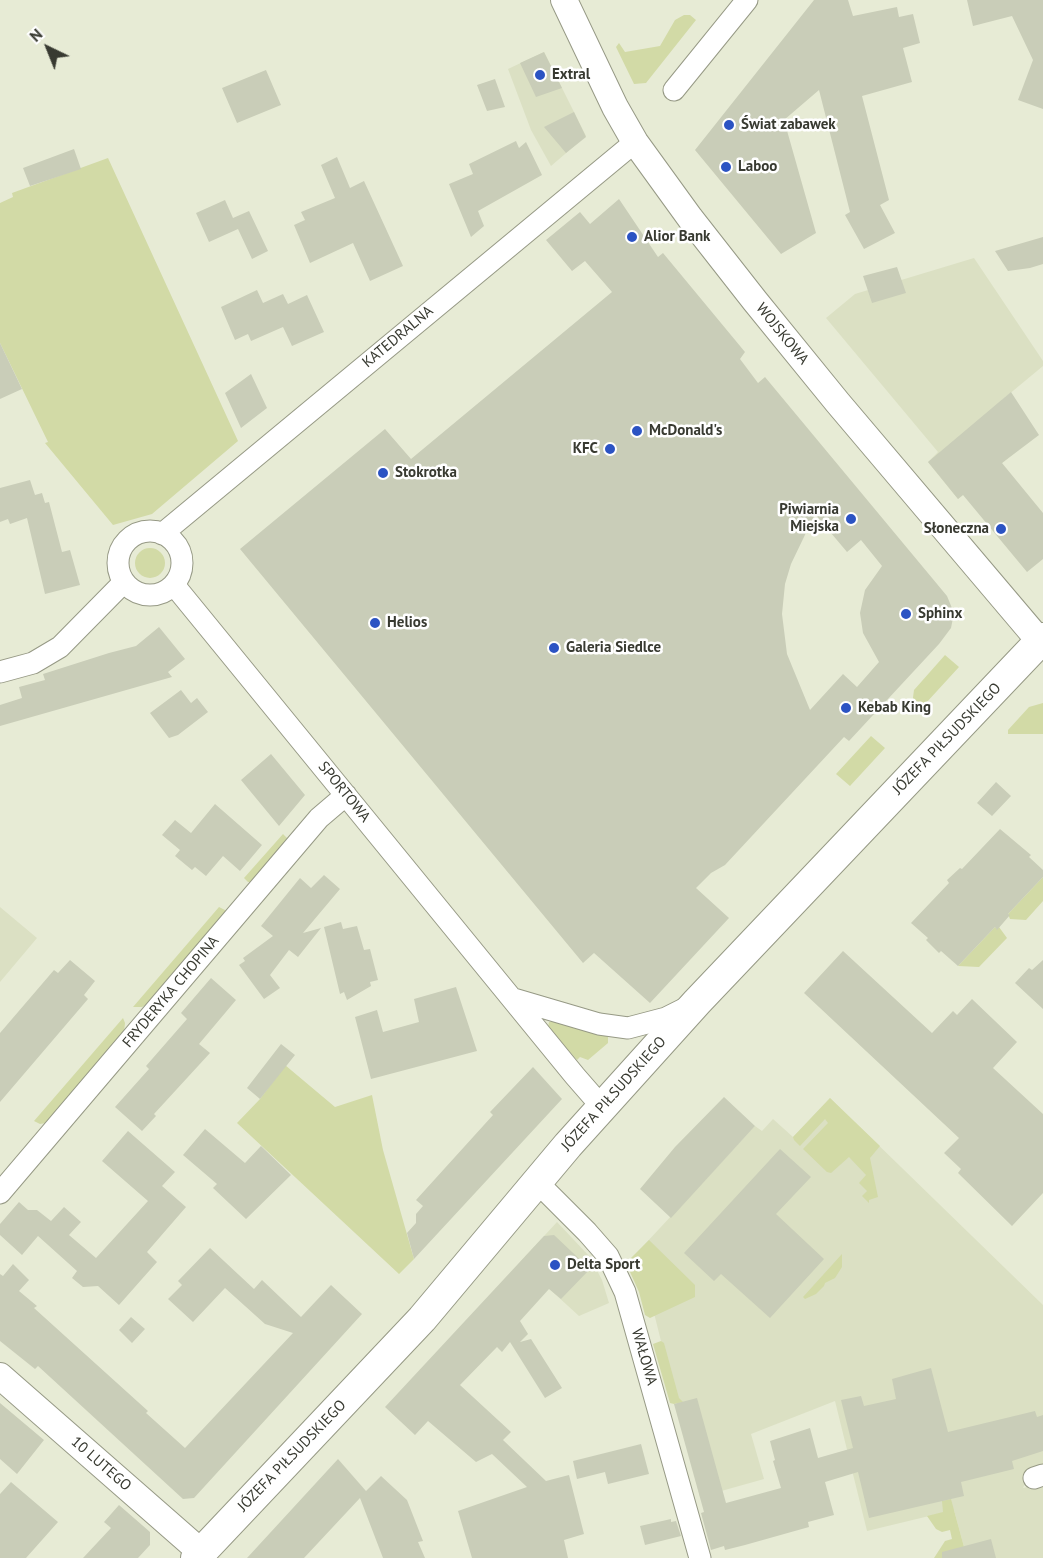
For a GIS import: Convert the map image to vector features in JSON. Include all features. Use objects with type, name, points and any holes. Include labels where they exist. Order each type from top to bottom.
[{"type":"main road","name":"JÓZEFA PIŁSUDSKIEGO","points":[[199,1555],[422,1319],[602,1107],[697,1002],[1042,641]]},
{"type":"street","name":"WOJSKOWA","points":[[564,0],[615,107],[635,142],[755,301],[990,583],[1042,641]]},
{"type":"street","points":[[674,90],[747,0]]},
{"type":"street","name":"KATEDRALNA","points":[[162,534],[635,142]]},
{"type":"street","points":[[146,532],[162,534],[171,539],[177,547],[182,567],[174,585],[166,591],[148,595],[139,593],[124,582],[120,574],[118,564],[120,554],[125,543],[138,534],[146,532]]},
{"type":"street","points":[[0,672],[33,663],[60,647],[124,582]]},
{"type":"street","name":"SPORTOWA","points":[[174,585],[602,1107]]},
{"type":"street","name":"FRYDERYKA CHOPINA","points":[[0,1192],[319,818],[346,795]]},
{"type":"street","points":[[514,999],[599,1024],[628,1028],[666,1018],[697,1002]]},
{"type":"street","name":"WAŁOWA","points":[[537,1182],[608,1256],[625,1292],[700,1558]]},
{"type":"street","name":"10 LUTEGO","points":[[0,1376],[199,1555]]},
{"type":"shaded area","points":[[544,52],[586,136],[551,166],[531,130],[508,69]]},
{"type":"shaded area","points":[[974,258],[1043,361],[1043,366],[1002,400],[1029,441],[958,499],[928,462],[938,452],[826,318],[855,294]]},
{"type":"shaded area","points":[[0,907],[37,938],[0,982]]},
{"type":"shaded area","points":[[830,1098],[1043,1305],[1043,1469],[1031,1472],[1023,1488],[1043,1483],[1043,1558],[967,1558],[954,1510],[867,1531],[835,1401],[751,1434],[764,1479],[700,1497],[655,1317],[632,1258],[755,1126],[762,1131],[773,1119],[793,1137]]},
{"type":"shaded area","points":[[557,1222],[590,1257],[602,1280],[609,1303],[579,1316],[520,1262]]},
{"type":"green space","points":[[684,15],[690,15],[696,20],[646,83],[634,84],[616,47],[619,43],[625,52],[660,46],[675,20]]},
{"type":"green space","points":[[108,158],[238,441],[152,514],[113,525],[45,443],[48,442],[0,343],[0,203],[13,197],[12,193]]},
{"type":"green space","points":[[150,548],[161,552],[165,563],[161,574],[150,578],[139,574],[135,563],[139,552]]},
{"type":"green space","points":[[945,655],[959,667],[915,715],[912,705],[914,690]]},
{"type":"green space","points":[[1043,703],[1043,734],[1008,734],[1008,730],[1029,707]]},
{"type":"green space","points":[[871,736],[885,748],[850,786],[836,774]]},
{"type":"green space","points":[[283,834],[288,839],[252,882],[248,882],[244,878]]},
{"type":"green space","points":[[1043,877],[1043,901],[1026,920],[1010,919],[1008,914]]},
{"type":"green space","points":[[219,907],[226,913],[149,1003],[142,1007],[133,1007]]},
{"type":"green space","points":[[995,927],[997,929],[999,927],[1007,938],[979,967],[958,966]]},
{"type":"green space","points":[[123,1018],[124,1032],[46,1123],[40,1124],[34,1121]]},
{"type":"green space","points":[[554,1021],[608,1035],[608,1043],[588,1060],[580,1057],[577,1060],[548,1027],[549,1022]]},
{"type":"green space","points":[[285,1065],[335,1107],[372,1095],[383,1150],[414,1259],[399,1274],[237,1123],[260,1099]]},
{"type":"green space","points":[[830,1098],[880,1146],[870,1158],[878,1197],[869,1200],[869,1203],[862,1196],[867,1191],[859,1183],[866,1175],[849,1157],[831,1173],[827,1172],[803,1149],[828,1123],[825,1119],[800,1146],[794,1140],[793,1137]]},
{"type":"green space","points":[[649,1240],[695,1285],[695,1297],[650,1318],[645,1315],[639,1292],[626,1263]]},
{"type":"green space","points":[[842,1254],[842,1267],[835,1278],[825,1283],[816,1294],[805,1299],[803,1297]]},
{"type":"green space","points":[[661,1341],[664,1343],[679,1398],[683,1402],[670,1403],[653,1344]]},
{"type":"green space","points":[[951,1499],[967,1558],[934,1558],[945,1541],[952,1539],[950,1530],[942,1532],[936,1529],[927,1516],[943,1512],[942,1501]]},
{"type":"building","points":[[814,0],[848,0],[853,16],[897,7],[899,17],[913,14],[920,43],[903,48],[912,82],[862,96],[889,200],[880,205],[895,233],[864,249],[845,215],[850,212],[819,90],[784,120],[816,233],[781,254],[695,150]]},
{"type":"building","points":[[967,0],[1043,0],[1043,109],[1018,100],[1033,60],[1012,16],[973,26]]},
{"type":"building","points":[[544,52],[562,88],[536,97],[520,63]]},
{"type":"building","points":[[266,70],[281,105],[237,123],[222,88]]},
{"type":"building","points":[[495,79],[505,107],[487,111],[477,85]]},
{"type":"building","points":[[574,112],[586,137],[566,153],[544,127]]},
{"type":"building","points":[[516,141],[519,148],[526,142],[542,175],[478,211],[484,226],[471,237],[449,184],[473,174],[469,164]]},
{"type":"building","points":[[74,149],[81,169],[30,186],[23,168]]},
{"type":"building","points":[[337,157],[350,188],[364,181],[403,266],[370,281],[353,243],[310,263],[294,225],[305,220],[301,212],[335,198],[321,165]]},
{"type":"building","name":"Galeria Siedlce","points":[[619,199],[658,257],[663,253],[745,352],[740,359],[758,383],[765,377],[947,596],[954,613],[951,628],[939,644],[849,741],[844,737],[725,865],[711,873],[696,888],[729,918],[650,1003],[594,953],[583,963],[240,549],[385,429],[411,459],[612,292],[585,261],[572,271],[546,240],[580,212],[590,224]],"holes":[[[815,514],[847,552],[861,540],[882,566],[865,590],[860,613],[863,633],[879,662],[857,687],[843,674],[810,710],[787,654],[782,614],[785,584],[791,564]]]},
{"type":"building","points":[[225,200],[233,218],[249,211],[268,251],[252,259],[238,229],[209,242],[196,213]]},
{"type":"building","points":[[1043,237],[1043,264],[1030,268],[1008,271],[995,251]]},
{"type":"building","points":[[897,267],[906,293],[872,303],[863,276]]},
{"type":"building","points":[[257,290],[263,303],[283,294],[288,304],[307,295],[324,332],[292,346],[283,327],[251,341],[248,334],[235,340],[221,307]]},
{"type":"building","points":[[0,343],[22,389],[0,399]]},
{"type":"building","points":[[251,374],[267,408],[241,428],[225,393]]},
{"type":"building","points":[[1011,392],[1039,435],[1002,463],[1043,513],[1043,559],[1027,572],[963,495],[958,499],[928,462]]},
{"type":"building","points":[[30,480],[35,495],[42,493],[45,503],[49,502],[62,552],[70,550],[80,585],[45,594],[27,518],[10,524],[8,519],[0,522],[0,488]]},
{"type":"building","points":[[159,627],[185,659],[168,672],[172,677],[0,726],[0,705],[22,698],[19,687],[45,680],[43,674],[136,646]]},
{"type":"building","points":[[181,690],[191,703],[197,698],[208,712],[178,735],[169,738],[150,713]]},
{"type":"building","points":[[271,754],[305,795],[279,826],[241,780]]},
{"type":"building","points":[[996,782],[1011,796],[992,816],[977,803]]},
{"type":"building","points":[[215,804],[262,845],[240,871],[223,856],[206,876],[195,867],[192,870],[175,856],[180,850],[162,835],[175,820],[191,833]]},
{"type":"building","points":[[1000,829],[1031,855],[1029,857],[1043,870],[1043,877],[1008,914],[1010,915],[997,930],[995,927],[958,966],[941,951],[939,953],[926,940],[928,938],[911,923],[949,883],[947,880],[960,868],[962,869]]},
{"type":"building","points":[[324,875],[340,889],[303,933],[321,928],[298,957],[289,950],[270,975],[280,988],[264,999],[239,965],[245,961],[243,958],[273,936],[261,926],[300,878],[311,888]]},
{"type":"building","points":[[341,922],[343,929],[357,926],[364,950],[370,949],[378,980],[370,982],[371,986],[347,1000],[344,992],[340,994],[324,927]]},
{"type":"building","points":[[843,951],[932,1033],[953,1011],[957,1015],[972,999],[1017,1042],[993,1068],[1043,1114],[1043,1193],[1012,1226],[958,1173],[961,1169],[944,1153],[959,1138],[804,993]]},
{"type":"building","points":[[70,960],[95,981],[84,995],[88,999],[0,1102],[0,1033],[54,970],[58,973]]},
{"type":"building","points":[[1043,960],[1043,1009],[1015,983],[1029,968],[1032,970]]},
{"type":"building","points":[[211,978],[236,1000],[199,1044],[210,1053],[154,1114],[156,1116],[142,1131],[115,1107],[149,1069],[146,1066],[187,1019],[181,1013]]},
{"type":"building","points":[[456,987],[477,1051],[371,1079],[355,1017],[377,1010],[383,1032],[419,1022],[414,999]]},
{"type":"building","points":[[281,1044],[295,1055],[260,1099],[247,1088]]},
{"type":"building","points":[[533,1067],[562,1099],[414,1259],[407,1233],[416,1223],[416,1214],[423,1206],[416,1200],[493,1115],[490,1112]]},
{"type":"building","points":[[724,1097],[755,1126],[671,1218],[640,1189],[675,1147]]},
{"type":"building","points":[[205,1129],[245,1163],[261,1146],[291,1175],[246,1219],[213,1188],[217,1184],[183,1155]]},
{"type":"building","points":[[128,1131],[175,1172],[162,1186],[186,1207],[147,1252],[157,1262],[119,1305],[98,1286],[83,1287],[72,1278],[77,1271],[38,1236],[22,1255],[0,1235],[0,1224],[19,1202],[28,1210],[37,1210],[51,1221],[64,1207],[81,1222],[69,1235],[96,1258],[148,1201],[102,1161]]},
{"type":"building","points":[[780,1149],[811,1177],[776,1214],[824,1259],[770,1318],[721,1274],[714,1281],[684,1253]]},
{"type":"building","points":[[554,1235],[590,1269],[561,1299],[549,1289],[520,1321],[528,1334],[520,1342],[531,1339],[562,1388],[545,1398],[510,1342],[502,1352],[497,1347],[460,1385],[511,1432],[503,1440],[546,1481],[569,1475],[584,1534],[564,1540],[568,1558],[472,1558],[458,1511],[527,1487],[492,1454],[476,1462],[428,1421],[415,1435],[385,1407],[544,1236]]},
{"type":"building","points":[[210,1248],[254,1289],[262,1280],[301,1317],[331,1285],[362,1314],[194,1498],[183,1499],[38,1366],[35,1369],[0,1341],[0,1274],[3,1276],[13,1264],[29,1280],[19,1291],[37,1306],[34,1308],[148,1411],[146,1413],[185,1448],[293,1333],[265,1324],[225,1288],[193,1322],[168,1299],[182,1285],[178,1281]]},
{"type":"building","points":[[131,1317],[145,1329],[132,1343],[119,1330]]},
{"type":"building","points":[[931,1368],[948,1432],[1035,1411],[1037,1417],[1043,1415],[1043,1451],[1012,1461],[1014,1469],[961,1482],[964,1496],[869,1518],[858,1472],[825,1482],[834,1515],[808,1522],[809,1527],[725,1550],[724,1546],[711,1550],[701,1513],[704,1512],[674,1404],[697,1398],[726,1503],[781,1488],[770,1441],[810,1428],[818,1458],[853,1448],[841,1400],[861,1396],[864,1406],[896,1399],[892,1379]]},
{"type":"building","points":[[0,1403],[44,1440],[17,1474],[0,1459]]},
{"type":"building","points":[[641,1444],[649,1474],[608,1484],[605,1472],[577,1479],[573,1461]]},
{"type":"building","points":[[338,1459],[366,1491],[381,1476],[407,1500],[423,1541],[418,1542],[425,1558],[383,1558],[360,1498],[304,1558],[247,1558]]},
{"type":"building","points":[[11,1482],[58,1522],[26,1558],[0,1558],[0,1494]]},
{"type":"building","points":[[119,1505],[150,1532],[150,1545],[138,1558],[83,1558],[111,1528],[104,1522]]},
{"type":"building","points":[[671,1519],[671,1522],[676,1521],[681,1536],[645,1545],[640,1526]]},
{"type":"building","points":[[991,1539],[996,1558],[942,1558],[942,1552]]},
{"type":"place","name":"Extral","points":[[540,75]]},
{"type":"place","name":"Świat zabawek","points":[[729,125]]},
{"type":"place","name":"Laboo","points":[[726,167]]},
{"type":"place","name":"Alior Bank","points":[[632,237]]},
{"type":"place","name":"McDonald's","points":[[637,431]]},
{"type":"place","name":"KFC","points":[[610,449]]},
{"type":"place","name":"Stokrotka","points":[[383,473]]},
{"type":"place","name":"Piwiarnia Miejska","points":[[851,519]]},
{"type":"place","name":"Słoneczna","points":[[1001,529]]},
{"type":"place","name":"Sphinx","points":[[906,614]]},
{"type":"place","name":"Helios","points":[[375,623]]},
{"type":"place","name":"Galeria Siedlce","points":[[554,648]]},
{"type":"place","name":"Kebab King","points":[[846,708]]},
{"type":"place","name":"Delta Sport","points":[[555,1265]]}]
